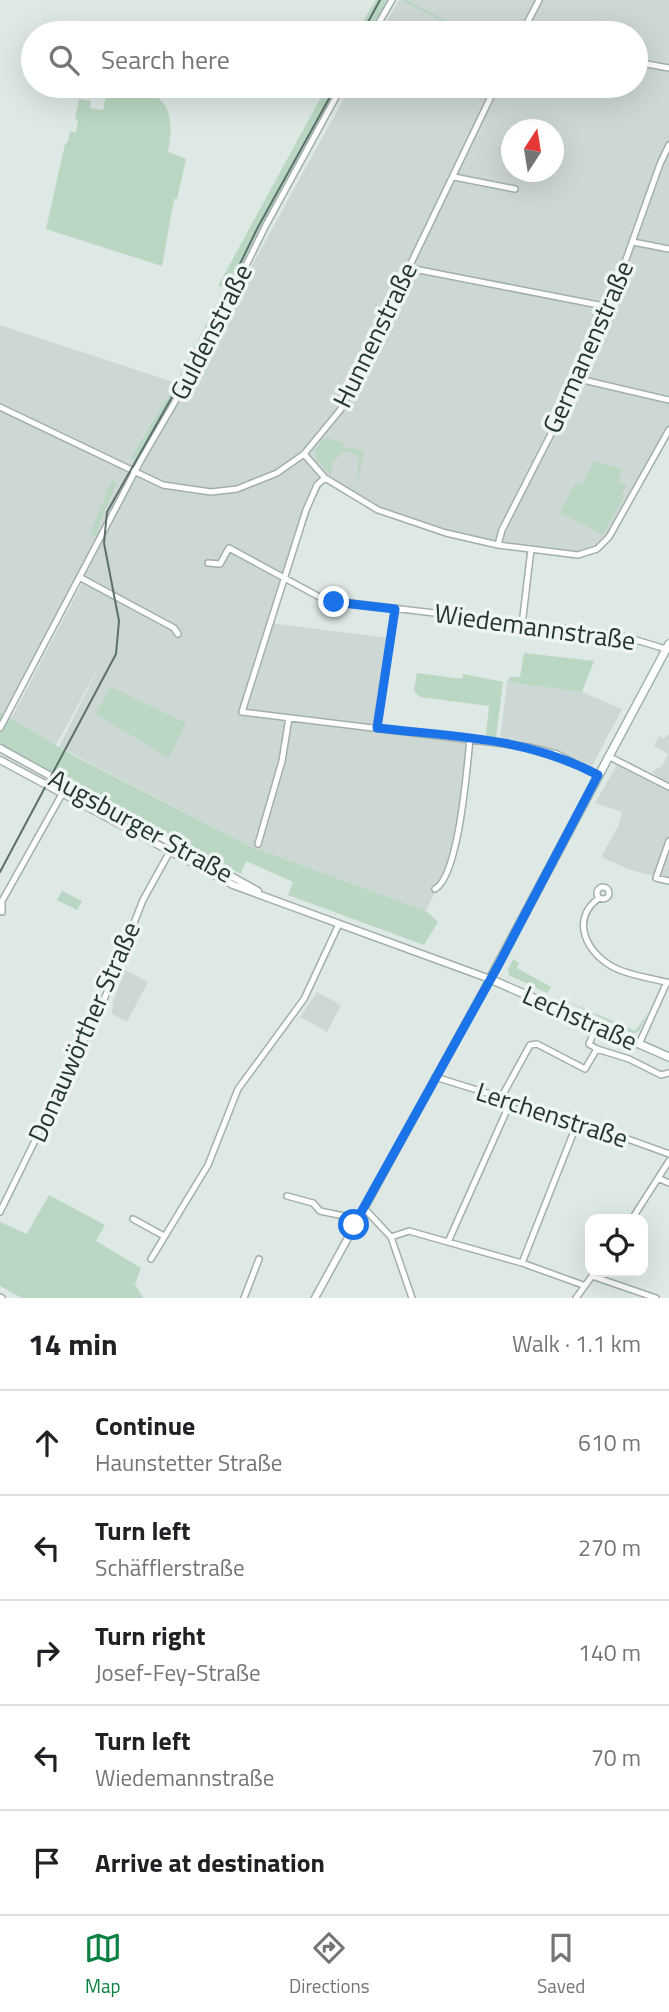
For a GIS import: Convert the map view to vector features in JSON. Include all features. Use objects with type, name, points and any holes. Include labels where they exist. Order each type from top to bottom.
[{"type":"main road","points":[[490,979],[667,646]]},
{"type":"main road","name":"Lechstraße","points":[[490,979],[669,1057]]},
{"type":"street","points":[[380,21],[392,0]]},
{"type":"street","points":[[528,21],[539,0]]},
{"type":"street","points":[[648,64],[669,68]]},
{"type":"street","name":"Guldenstraße","points":[[0,728],[135,472],[201,358],[266,225],[335,98]]},
{"type":"street","name":"Hunnenstraße","points":[[0,407],[174,489],[222,492],[277,473],[304,454],[341,409],[490,98]]},
{"type":"street","name":"Germanenstraße","points":[[498,545],[502,530],[579,379],[609,307],[669,145]]},
{"type":"street","points":[[454,177],[515,189]]},
{"type":"street","points":[[633,242],[669,249]]},
{"type":"street","points":[[409,268],[609,307]]},
{"type":"street","points":[[579,379],[669,400]]},
{"type":"street","points":[[304,454],[325,478],[392,516],[498,545],[578,555],[597,549],[609,537],[669,430]]},
{"type":"street","points":[[325,478],[314,491],[242,712],[529,747],[557,754],[598,775]]},
{"type":"street","name":"Wiedemannstraße","points":[[208,563],[220,564],[229,548],[325,600],[619,635],[667,646]]},
{"type":"street","points":[[522,625],[531,549]]},
{"type":"street","points":[[81,578],[174,628],[178,634]]},
{"type":"street","points":[[377,728],[395,609]]},
{"type":"street","points":[[258,844],[279,772],[289,718]]},
{"type":"street","points":[[435,890],[443,878],[459,831],[470,739]]},
{"type":"street","name":"Augsburger Straße","points":[[0,748],[282,903]]},
{"type":"street","points":[[608,756],[669,788]]},
{"type":"street","name":"Augsburger Straße","points":[[0,760],[219,879],[490,979]]},
{"type":"street","points":[[2,912],[2,901],[62,794]]},
{"type":"street","points":[[669,841],[656,878],[669,881]]},
{"type":"street","name":"Donauwörther Straße","points":[[0,1212],[103,1002],[144,899],[169,853]]},
{"type":"street","points":[[599,898],[582,924],[582,933],[594,950],[615,969],[668,983],[639,1044]]},
{"type":"street","points":[[151,1259],[208,1165],[239,1089],[304,999],[340,924]]},
{"type":"street","points":[[315,1298],[490,979]]},
{"type":"street","points":[[597,1025],[589,1044],[661,1075],[669,1073]]},
{"type":"street","points":[[501,1098],[530,1045],[537,1044],[585,1069],[597,1049]]},
{"type":"street","name":"Lerchenstraße","points":[[435,1077],[578,1121],[669,1154]]},
{"type":"street","points":[[449,1242],[511,1101]]},
{"type":"street","points":[[522,1263],[578,1121]]},
{"type":"street","points":[[635,1214],[669,1161]]},
{"type":"street","points":[[658,1178],[669,1183]]},
{"type":"street","points":[[287,1196],[313,1203],[320,1210],[358,1219]]},
{"type":"street","points":[[364,1208],[391,1237],[412,1298]]},
{"type":"street","points":[[133,1219],[164,1236]]},
{"type":"street","points":[[391,1237],[410,1231],[522,1263],[583,1285]]},
{"type":"street","points":[[244,1298],[259,1259]]},
{"type":"street","points":[[576,1298],[590,1277]]},
{"type":"street","points":[[601,1277],[656,1298]]},
{"type":"shaded area","points":[[399,0],[669,0],[669,433],[612,537],[596,554],[579,557],[490,544],[379,514],[325,481],[314,501],[270,623],[388,638],[377,728],[470,737],[455,847],[426,911],[252,847],[59,747],[104,657],[56,745],[11,719],[82,583],[77,579],[3,714],[0,712],[0,325],[176,383],[188,390],[257,256],[344,98],[648,98],[648,21],[387,21]]},
{"type":"shaded area","points":[[507,682],[582,692],[622,709],[592,766],[553,750],[500,740]]},
{"type":"shaded area","points":[[669,734],[669,785],[652,772],[662,766],[668,754],[654,746],[659,736],[664,738]]},
{"type":"shaded area","points":[[620,760],[669,786],[669,880],[631,870],[601,857],[619,825],[622,812],[595,803]]},
{"type":"shaded area","points":[[125,970],[148,982],[127,1022],[112,1014],[113,1002]]},
{"type":"shaded area","points":[[317,992],[341,1005],[327,1032],[300,1017]]},
{"type":"green space","points":[[376,0],[387,0],[376,21],[363,21]]},
{"type":"green space","points":[[401,0],[407,0],[446,21]]},
{"type":"green space","points":[[105,98],[159,98],[165,105],[170,122],[168,152],[186,159],[177,199],[174,199],[162,266],[46,229],[65,144],[70,131],[76,132],[78,120],[75,119],[79,99],[91,101],[90,108],[103,110]]},
{"type":"green space","points":[[320,98],[331,98],[253,242],[231,289],[218,286]]},
{"type":"green space","points":[[222,293],[228,296],[138,459],[130,459],[176,383]]},
{"type":"green space","points":[[326,437],[343,443],[343,447],[364,451],[356,492],[359,458],[352,452],[342,451],[331,464],[333,471],[330,474],[316,459],[315,449]]},
{"type":"green space","points":[[594,461],[622,469],[618,482],[627,485],[621,494],[624,497],[603,534],[560,513],[576,482],[583,485]]},
{"type":"green space","points":[[112,480],[117,483],[100,521],[97,537],[90,534]]},
{"type":"green space","points":[[524,653],[594,661],[582,692],[507,682],[510,677],[520,677]]},
{"type":"green space","points":[[417,673],[462,679],[463,674],[503,682],[496,738],[486,736],[489,706],[420,697],[414,691]]},
{"type":"green space","points":[[110,687],[186,723],[169,758],[96,714]]},
{"type":"green space","points":[[0,712],[74,756],[252,847],[426,911],[438,922],[424,945],[288,895],[293,882],[246,861],[241,874],[0,744]]},
{"type":"green space","points":[[62,891],[82,901],[77,910],[57,900]]},
{"type":"green space","points":[[513,959],[519,963],[517,968],[551,987],[547,993],[509,975],[508,969]]},
{"type":"green space","points":[[562,999],[635,1031],[648,1013],[639,1031],[634,1034]]},
{"type":"green space","points":[[49,1195],[105,1225],[96,1241],[141,1268],[135,1284],[143,1298],[22,1298],[0,1286],[0,1222],[27,1234]]},
{"type":"tram line","points":[[369,21],[380,0]]},
{"type":"tram line","points":[[0,872],[116,654],[119,621],[104,543],[107,512],[194,358],[258,227],[329,98]]},
{"type":"route","points":[[334,602],[395,609],[377,728],[529,747],[557,754],[598,775],[499,964],[354,1225]]}]
